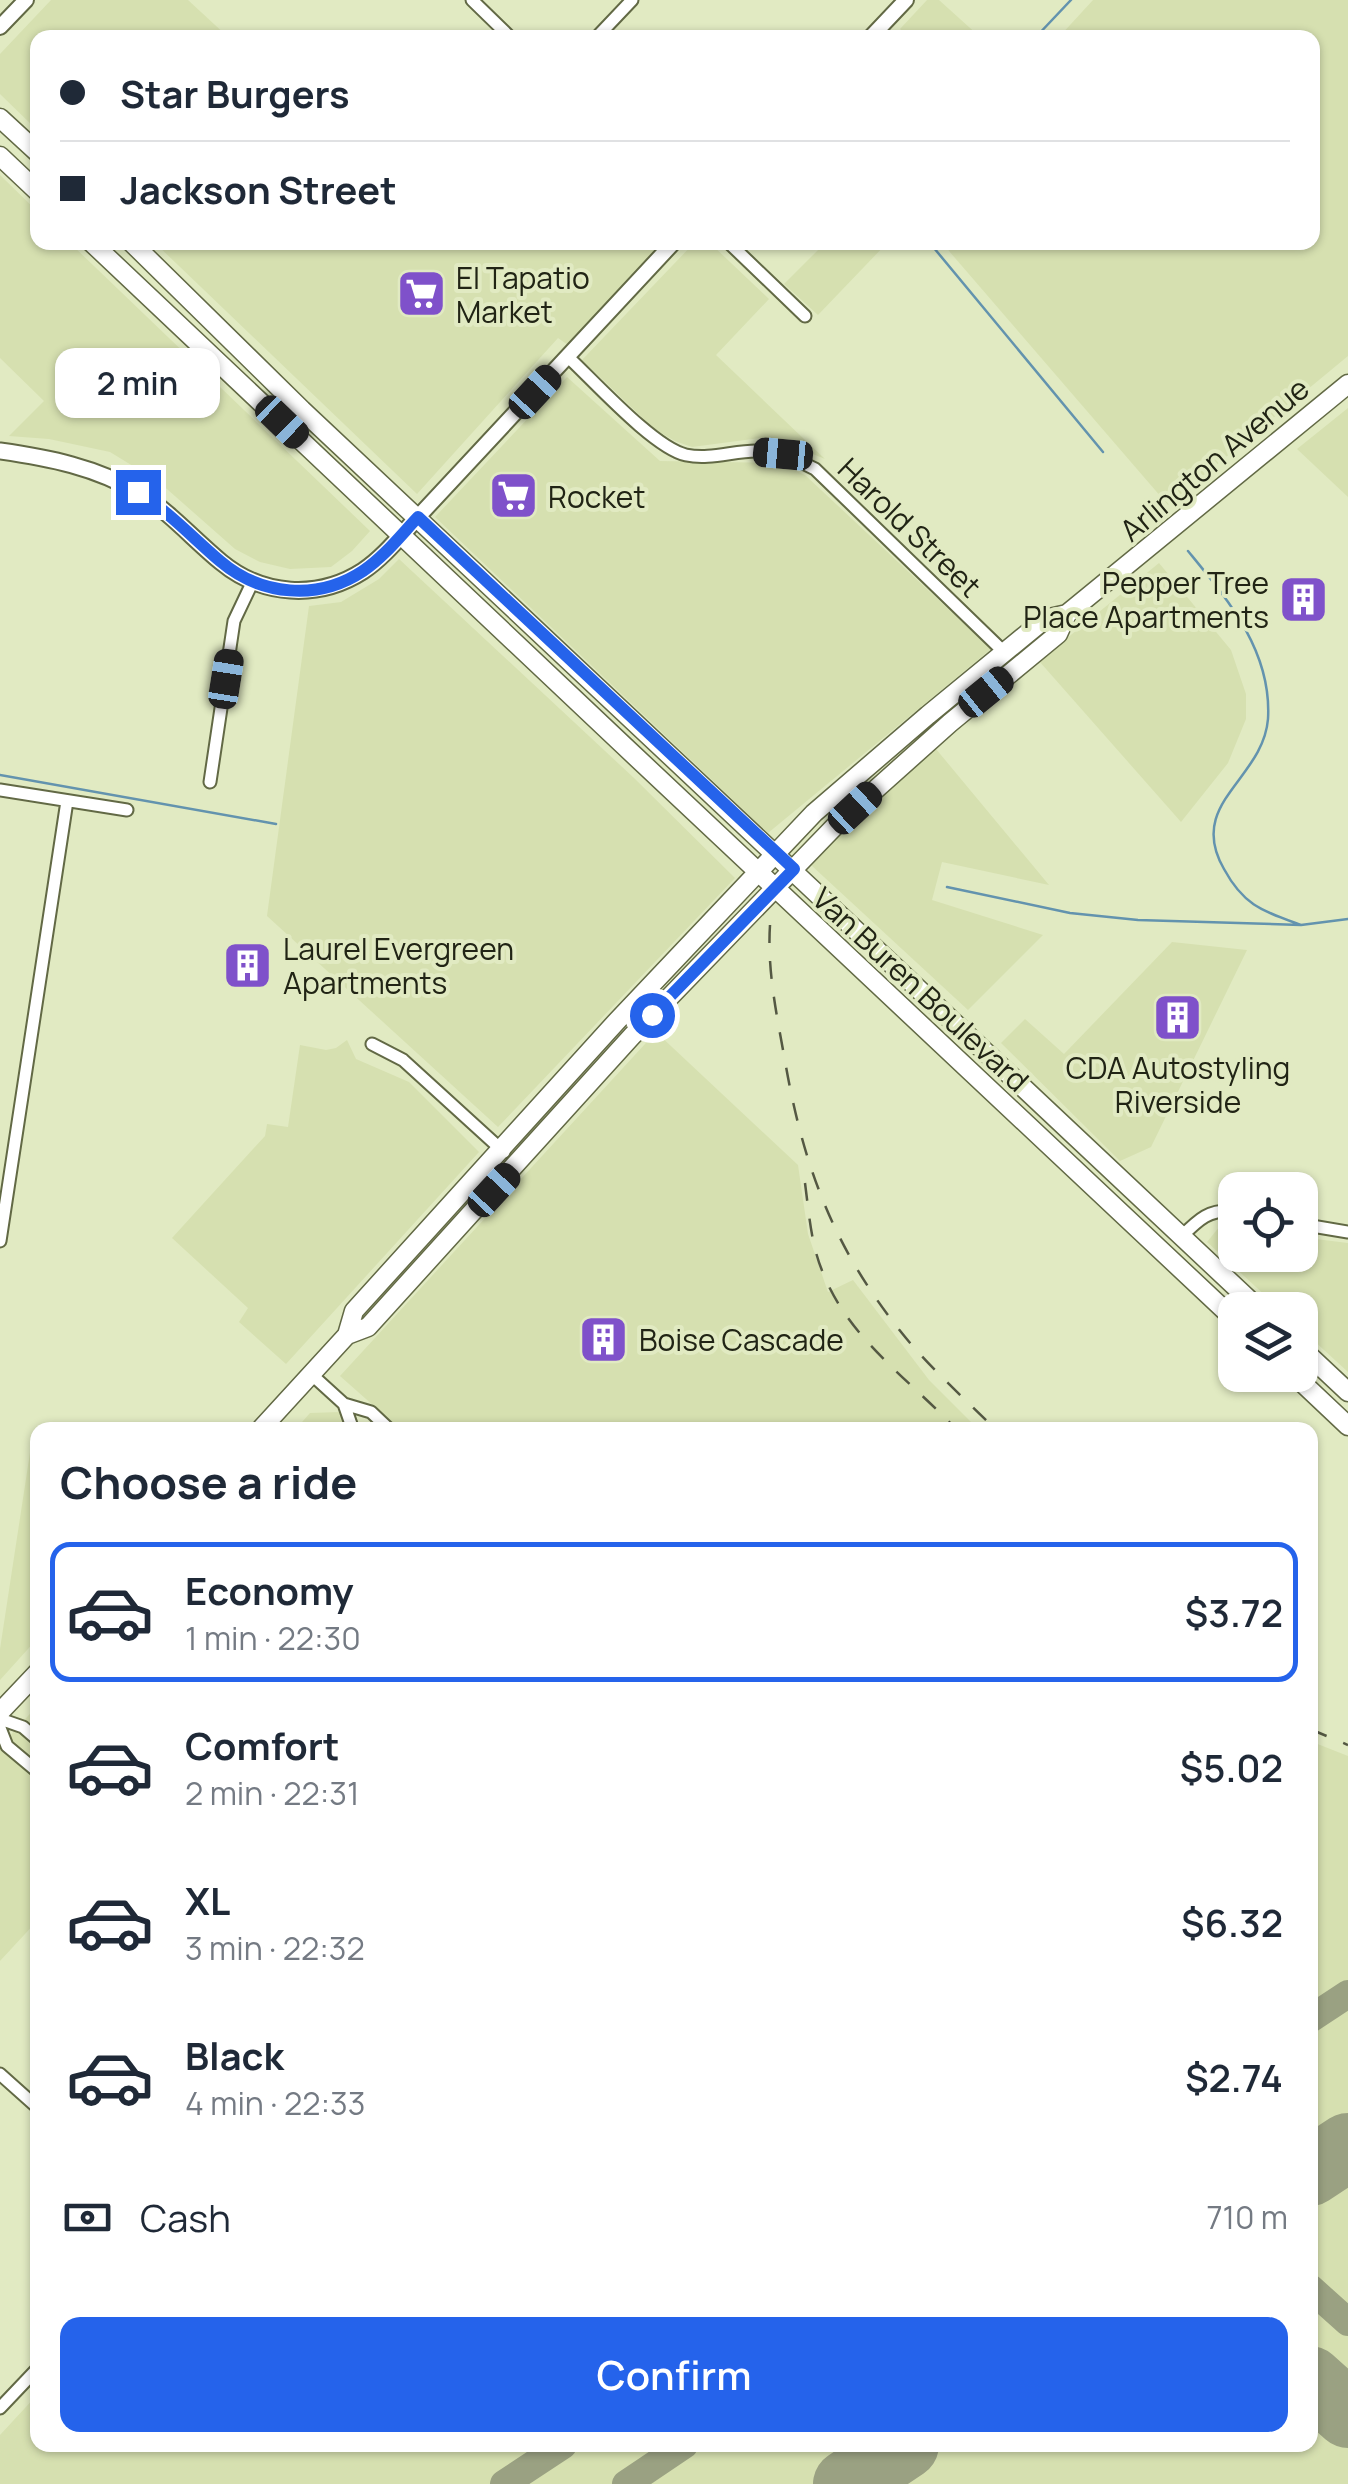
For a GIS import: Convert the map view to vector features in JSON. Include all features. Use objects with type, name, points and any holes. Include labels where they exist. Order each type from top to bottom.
[{"type":"main road","points":[[0,118],[30,146]]},
{"type":"main road","points":[[0,156],[30,184]]},
{"type":"main road","name":"Van Buren Boulevard","points":[[100,250],[773,889],[1218,1304]]},
{"type":"main road","name":"Van Buren Boulevard","points":[[138,250],[302,410],[1241,1292]]},
{"type":"main road","points":[[174,320],[192,302]]},
{"type":"main road","name":"Arlington Avenue","points":[[347,1335],[354,1311],[500,1149],[757,872],[834,795],[1045,619],[1067,614],[1348,384]]},
{"type":"main road","points":[[0,451],[73,464],[118,481],[156,504],[222,563],[269,590],[326,587],[363,571],[418,517]]},
{"type":"main road","name":"Arlington Avenue","points":[[267,1422],[347,1335],[368,1327],[632,1036],[836,824],[1058,634],[1067,614]]},
{"type":"main road","points":[[970,706],[1010,664],[1005,653]]},
{"type":"main road","points":[[543,668],[571,680],[612,716],[631,717]]},
{"type":"main road","points":[[615,735],[636,740],[660,761],[686,769]]},
{"type":"main road","points":[[1318,1364],[1348,1392]]},
{"type":"main road","points":[[1312,1392],[1348,1426]]},
{"type":"main road","points":[[0,1716],[30,1681]]},
{"type":"street","points":[[0,27],[26,0]]},
{"type":"street","points":[[472,0],[503,30]]},
{"type":"street","points":[[604,30],[632,0]]},
{"type":"street","points":[[878,30],[906,0]]},
{"type":"street","points":[[418,517],[667,250]]},
{"type":"street","points":[[736,250],[805,316]]},
{"type":"street","name":"Harold Street","points":[[568,356],[658,441],[684,455],[754,451],[783,454],[814,468],[1005,653]]},
{"type":"street","points":[[210,782],[234,621],[252,583]]},
{"type":"street","points":[[0,790],[127,810]]},
{"type":"street","points":[[0,1241],[67,801]]},
{"type":"street","points":[[372,1044],[402,1060],[518,1165]]},
{"type":"street","points":[[1182,1237],[1203,1215],[1218,1210]]},
{"type":"street","points":[[1318,1227],[1348,1232]]},
{"type":"street","points":[[311,1374],[344,1404],[371,1412],[382,1422]]},
{"type":"street","points":[[344,1404],[350,1422]]},
{"type":"street","points":[[0,1716],[30,1733]]},
{"type":"street","points":[[0,1728],[7,1746],[30,1765]]},
{"type":"street","points":[[0,2074],[30,2101]]},
{"type":"street","points":[[0,2408],[30,2376]]},
{"type":"shaded area","points":[[51,0],[188,0],[220,30],[30,30],[30,123],[0,94],[0,54]]},
{"type":"shaded area","points":[[927,0],[939,0],[972,30],[901,30]]},
{"type":"shaded area","points":[[1093,0],[1348,0],[1348,356],[1168,505],[948,250],[1320,250],[1320,30],[1065,30]]},
{"type":"shaded area","points":[[0,175],[30,204],[30,250],[77,250],[370,531],[331,567],[290,569],[260,562],[235,549],[159,482],[110,452],[49,439],[9,436],[44,401],[0,358]]},
{"type":"shaded area","points":[[162,250],[657,250],[568,345],[558,338],[417,494]]},
{"type":"shaded area","points":[[687,250],[717,250],[769,299],[716,355],[825,459],[760,438],[692,447],[675,441],[654,429],[582,360]]},
{"type":"shaded area","points":[[818,250],[880,250],[818,315],[784,284]]},
{"type":"shaded area","points":[[567,377],[660,461],[779,463],[805,475],[991,649],[768,833],[435,517]]},
{"type":"shaded area","points":[[1348,408],[1348,497],[1297,449]]},
{"type":"shaded area","points":[[399,559],[735,878],[498,1127],[267,916],[309,606],[341,602],[379,579]]},
{"type":"shaded area","points":[[1159,563],[1231,650],[1246,694],[1246,719],[1228,763],[1181,822],[1039,661]]},
{"type":"shaded area","points":[[936,749],[1049,885],[942,862],[932,900],[1043,935],[968,1010],[811,865],[821,850]]},
{"type":"shaded area","points":[[1172,942],[1247,950],[1151,1147],[1120,1161],[1001,1043],[1025,1019],[1064,1054]]},
{"type":"shaded area","points":[[656,1032],[798,1165],[808,1234],[828,1292],[853,1280],[929,1380],[971,1422],[392,1422],[340,1376]]},
{"type":"shaded area","points":[[347,1040],[356,1059],[409,1082],[479,1152],[286,1364],[239,1322],[248,1308],[172,1238],[265,1136],[267,1124],[288,1127],[300,1045],[326,1050]]},
{"type":"shaded area","points":[[1218,1228],[1218,1252],[1207,1242]]},
{"type":"shaded area","points":[[1318,1239],[1348,1243],[1348,1372],[1318,1344],[1318,1292],[1261,1292],[1240,1272],[1318,1272]]},
{"type":"shaded area","points":[[341,1412],[345,1422],[302,1422],[310,1413]]},
{"type":"shaded area","points":[[30,1453],[30,1647],[0,1680],[0,1649]]},
{"type":"shaded area","points":[[30,1714],[30,1929],[0,1961],[0,1747]]},
{"type":"shaded area","points":[[1318,1744],[1348,1756],[1348,2484],[0,2484],[0,2435],[30,2403],[30,2452],[1318,2452]]},
{"type":"waterway","points":[[1043,30],[1071,0]]},
{"type":"waterway","points":[[936,250],[1103,452]]},
{"type":"waterway","points":[[1188,551],[1244,628],[1263,671],[1267,694],[1268,719],[1263,740],[1220,809],[1214,826],[1215,846],[1231,881],[1247,899],[1265,911],[1301,925]]},
{"type":"waterway","points":[[0,775],[276,824]]},
{"type":"waterway","points":[[947,887],[1070,913],[1138,920],[1301,925],[1348,919]]},
{"type":"taxiway","points":[[1318,2014],[1348,1994]]},
{"type":"taxiway","points":[[1318,2295],[1348,2322]]},
{"type":"taxiway","points":[[504,2484],[552,2452]]},
{"type":"taxiway","points":[[626,2484],[674,2452]]},
{"type":"taxiway","points":[[883,2452],[886,2457]]},
{"type":"runway","points":[[1318,2167],[1348,2147]]},
{"type":"runway","points":[[1318,2387],[1348,2414]]},
{"type":"runway","points":[[847,2484],[895,2452]]},
{"type":"railway","points":[[770,925],[773,993],[792,1097],[810,1165],[835,1228],[870,1289],[903,1334],[988,1422]]},
{"type":"railway","points":[[805,1183],[816,1251],[834,1297],[882,1358],[949,1422]]},
{"type":"railway","points":[[1318,1732],[1348,1745]]},
{"type":"place","name":"El Tapatio Market","points":[[421,294]]},
{"type":"place","name":"Rocket","points":[[513,496]]},
{"type":"place","name":"Pepper Tree Place Apartments","points":[[1304,599]]},
{"type":"place","name":"Laurel Evergreen Apartments","points":[[248,965]]},
{"type":"place","name":"CDA Autostyling Riverside","points":[[1178,1018]]},
{"type":"place","name":"Boise Cascade","points":[[604,1339]]},
{"type":"route","points":[[138,492],[172,516],[222,563],[269,590],[296,591],[347,580],[378,559],[418,517],[794,869],[652,1015]]}]
